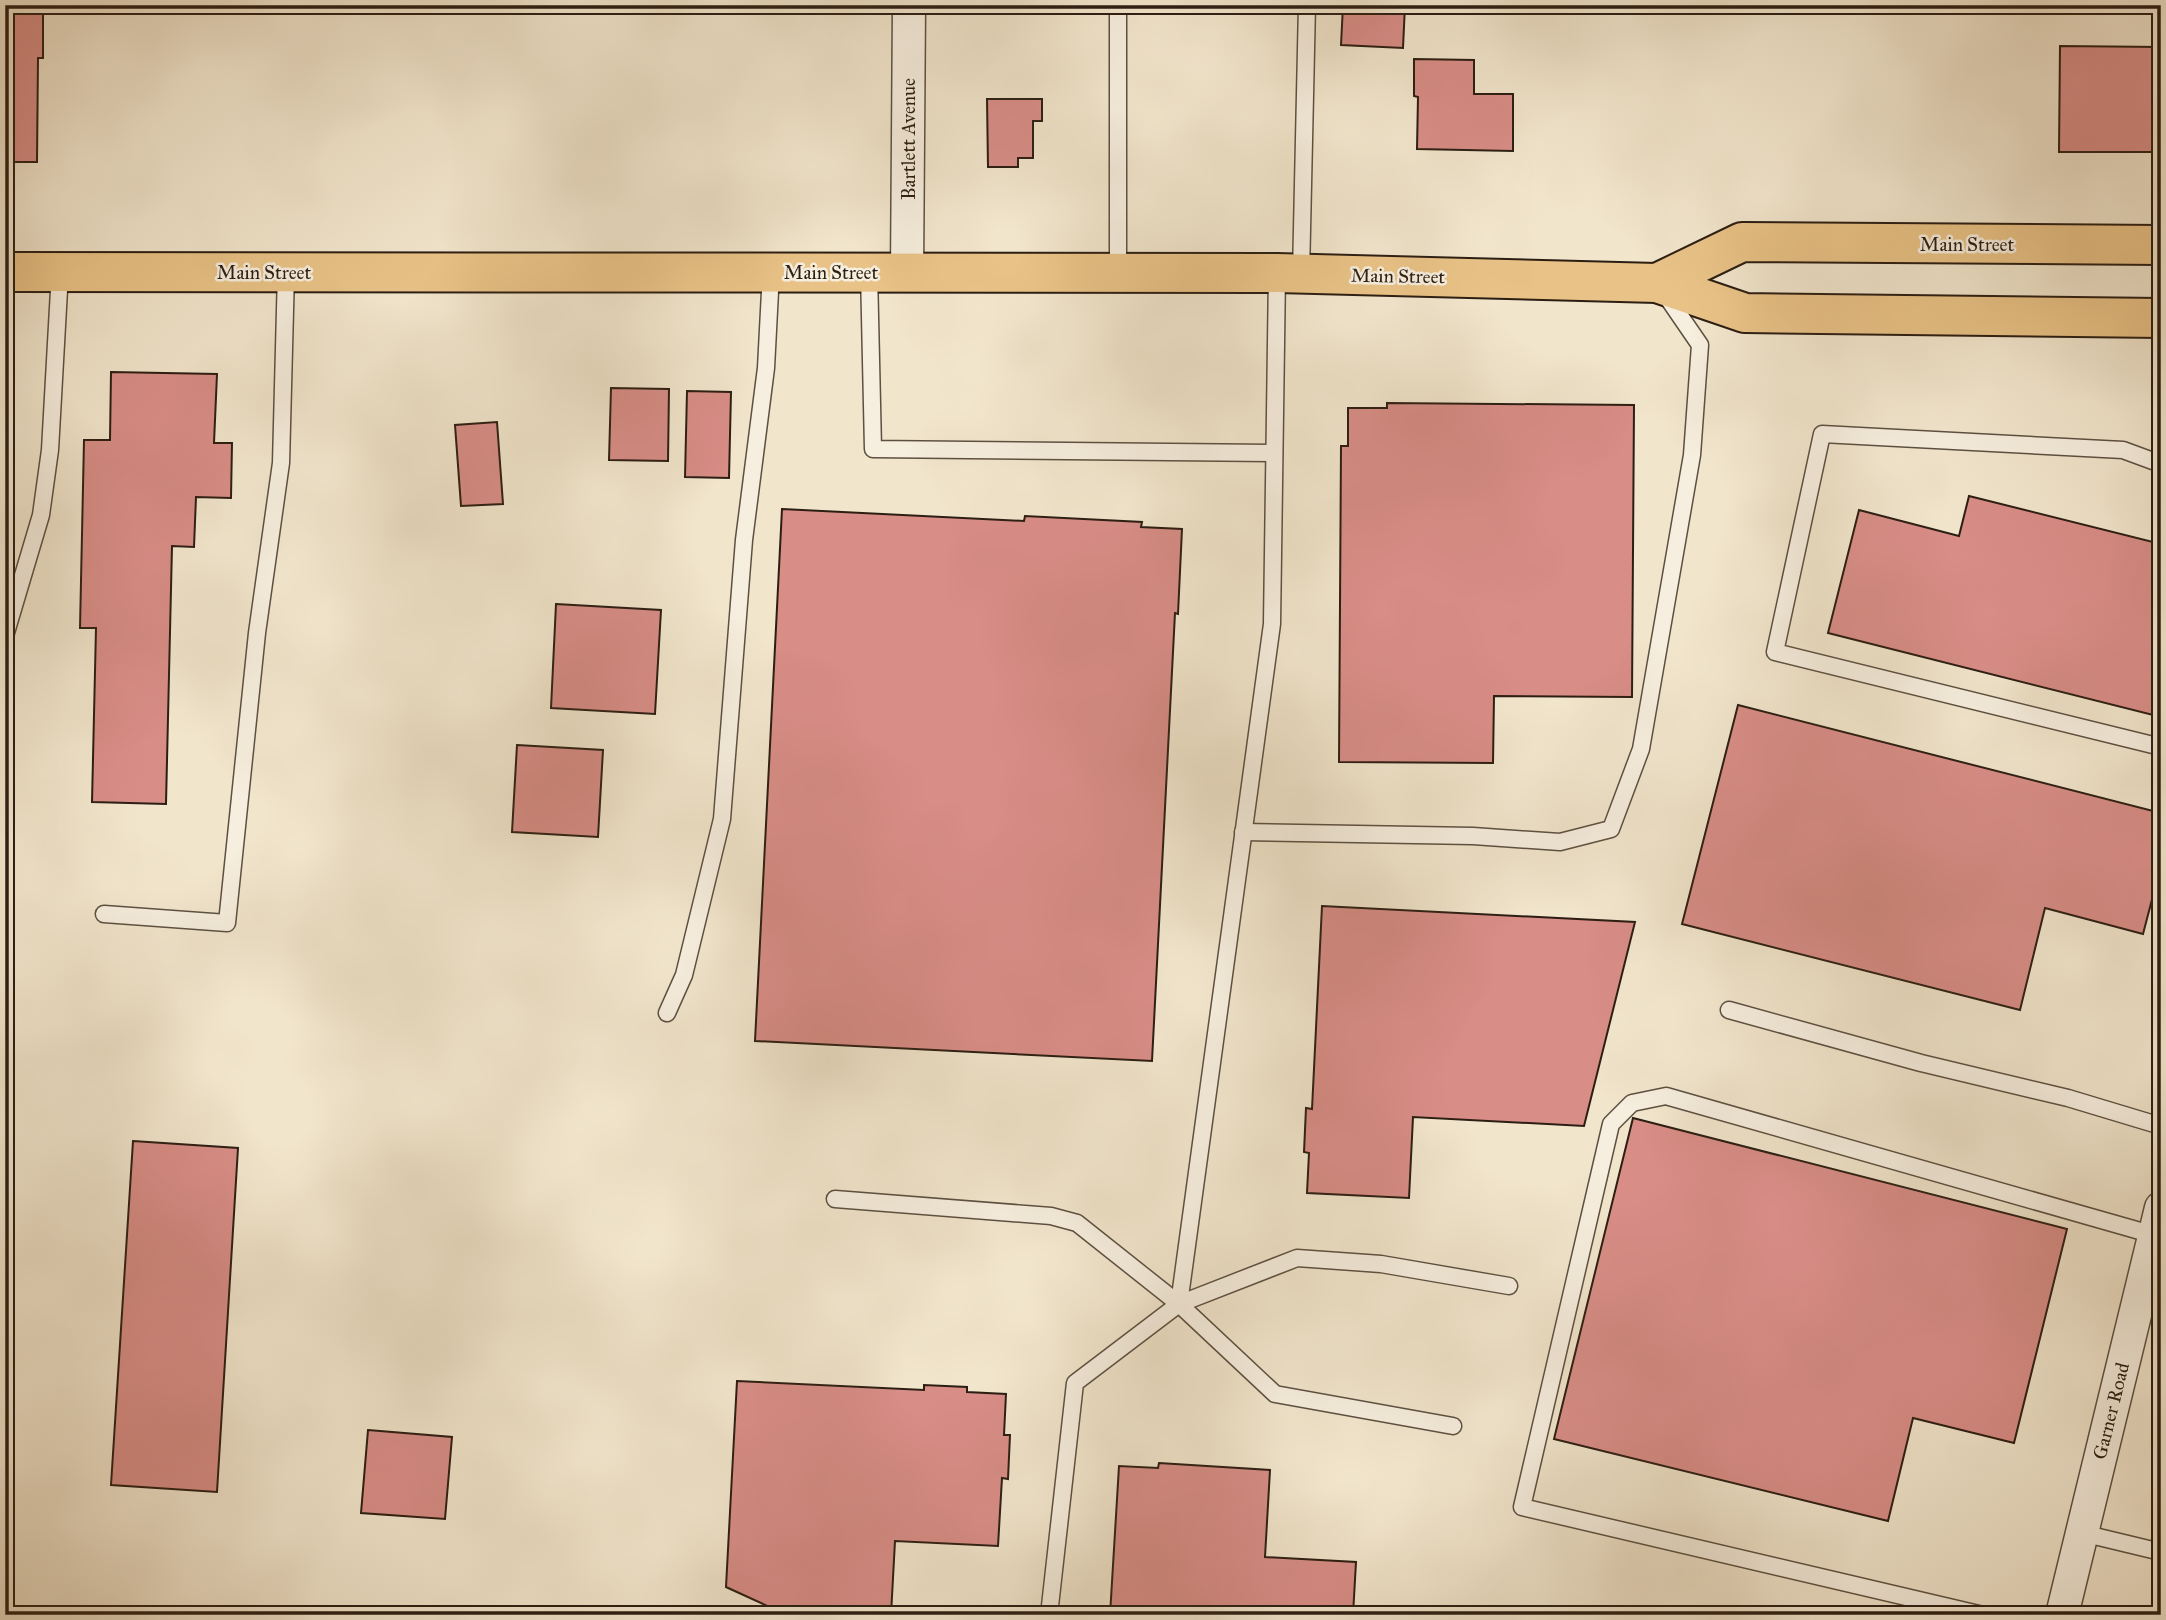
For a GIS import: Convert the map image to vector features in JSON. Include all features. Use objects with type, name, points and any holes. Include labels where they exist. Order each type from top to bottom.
[{"type":"main road","name":"Main Street","points":[[1657,283],[1742,242],[2161,245]]},
{"type":"main road","name":"Main Street","points":[[5,272],[1289,274],[1657,283],[1745,313],[2161,318]]},
{"type":"street","name":"Bartlett Avenue","points":[[907,272],[909,5]]},
{"type":"street","name":"Garner Road","points":[[2062,1615],[2157,1221]]},
{"type":"lane","points":[[1118,5],[1118,272]]},
{"type":"lane","points":[[1179,1304],[1272,624],[1275,453],[1307,5]]},
{"type":"lane","points":[[5,636],[41,515],[50,450],[60,272]]},
{"type":"lane","points":[[104,914],[227,923],[257,633],[281,463],[286,272]]},
{"type":"lane","points":[[667,1013],[684,975],[722,819],[744,540],[766,368],[771,272]]},
{"type":"lane","points":[[869,272],[873,449],[1275,453]]},
{"type":"lane","points":[[1243,832],[1473,836],[1560,842],[1611,829],[1641,749],[1692,455],[1700,345],[1657,283]]},
{"type":"lane","points":[[2161,464],[2123,450],[1822,434],[1775,652],[2161,747]]},
{"type":"lane","points":[[1729,1010],[1921,1063],[2068,1098],[2161,1126]]},
{"type":"lane","points":[[1983,1615],[1522,1507],[1611,1124],[1632,1103],[1666,1096],[2157,1221]]},
{"type":"lane","points":[[835,1199],[1051,1216],[1077,1223],[1179,1304],[1275,1394],[1453,1426]]},
{"type":"lane","points":[[1049,1615],[1075,1383],[1179,1304],[1297,1258],[1381,1264],[1508,1286]]},
{"type":"lane","points":[[2082,1533],[2161,1552]]},
{"type":"building","points":[[5,5],[43,5],[43,58],[38,58],[37,162],[5,162]]},
{"type":"building","points":[[1343,5],[1405,5],[1403,48],[1341,45]]},
{"type":"building","points":[[2060,46],[2161,47],[2161,152],[2059,152]]},
{"type":"building","points":[[1414,59],[1474,60],[1474,94],[1513,94],[1513,151],[1417,149],[1418,97],[1414,96]]},
{"type":"building","points":[[987,99],[1042,99],[1042,121],[1033,121],[1033,158],[1018,158],[1018,167],[988,167]]},
{"type":"building","points":[[111,372],[217,374],[214,443],[232,443],[231,498],[196,497],[194,547],[172,546],[166,804],[92,802],[96,628],[80,628],[84,440],[110,440]]},
{"type":"building","points":[[611,388],[669,389],[668,461],[609,460]]},
{"type":"building","points":[[687,391],[731,392],[729,478],[685,477]]},
{"type":"building","points":[[1387,403],[1634,405],[1632,697],[1494,696],[1493,763],[1339,762],[1341,446],[1348,446],[1348,408],[1387,408]]},
{"type":"building","points":[[497,422],[503,504],[461,506],[455,425]]},
{"type":"building","points":[[1969,496],[2161,544],[2161,717],[1828,633],[1859,510],[1959,536]]},
{"type":"building","points":[[782,509],[1024,521],[1025,516],[1142,522],[1141,527],[1182,529],[1178,614],[1175,613],[1152,1061],[755,1041]]},
{"type":"building","points":[[556,604],[661,610],[655,714],[551,708]]},
{"type":"building","points":[[1738,705],[2161,813],[2161,865],[2143,934],[2045,908],[2020,1010],[1682,924]]},
{"type":"building","points":[[517,745],[603,750],[598,837],[512,832]]},
{"type":"building","points":[[1322,906],[1635,922],[1584,1126],[1413,1117],[1409,1198],[1307,1193],[1309,1153],[1304,1152],[1306,1108],[1312,1109]]},
{"type":"building","points":[[1633,1118],[2067,1229],[2014,1443],[1913,1418],[1888,1521],[1554,1439]]},
{"type":"building","points":[[133,1141],[238,1148],[217,1492],[111,1485]]},
{"type":"building","points":[[737,1381],[924,1390],[924,1385],[967,1387],[967,1392],[1006,1394],[1004,1435],[1010,1435],[1008,1479],[1002,1478],[998,1546],[895,1541],[891,1615],[787,1615],[726,1587]]},
{"type":"building","points":[[368,1430],[452,1437],[445,1519],[361,1513]]},
{"type":"building","points":[[1159,1463],[1270,1470],[1265,1557],[1356,1562],[1353,1615],[1110,1615],[1119,1466],[1158,1468]]}]
